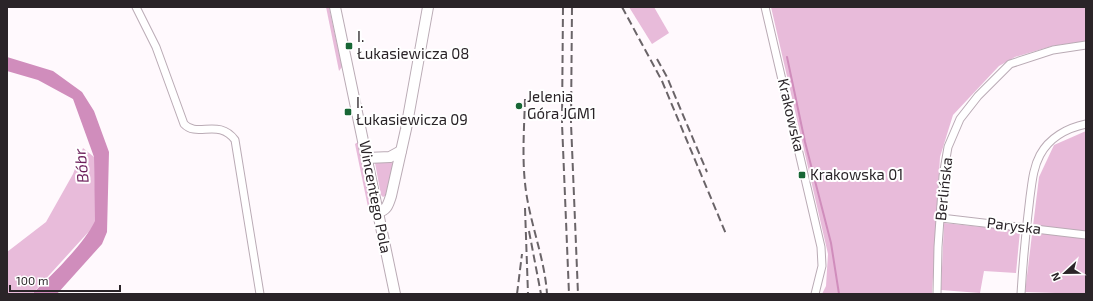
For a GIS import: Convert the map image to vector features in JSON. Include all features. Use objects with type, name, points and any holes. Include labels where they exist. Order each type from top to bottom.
[{"type":"street","points":[[136,7],[156,47],[181,118],[187,127],[222,129],[232,135],[235,140],[260,294]]},
{"type":"street","name":"Wincentego Pola","points":[[335,7],[395,294]]},
{"type":"street","points":[[378,212],[384,210],[388,205],[401,151],[428,7]]},
{"type":"street","name":"Krakowska","points":[[765,7],[821,247],[822,272],[815,294]]},
{"type":"street","name":"Berlińska","points":[[937,294],[938,246],[943,176],[948,147],[960,119],[978,96],[1010,64],[1053,50],[1086,45]]},
{"type":"street","points":[[1021,294],[1026,228],[1033,173],[1039,156],[1047,145],[1057,136],[1086,124]]},
{"type":"street","points":[[367,158],[390,157],[401,151]]},
{"type":"street","name":"Paryska","points":[[941,218],[1086,235]]},
{"type":"shaded area","points":[[326,7],[329,7],[342,67],[339,71]]},
{"type":"shaded area","points":[[629,7],[654,7],[669,33],[652,44]]},
{"type":"shaded area","points":[[771,7],[1086,7],[1086,41],[1052,46],[1015,57],[999,66],[953,115],[940,157],[932,294],[822,294],[826,286],[828,254]]},
{"type":"shaded area","points":[[7,57],[53,71],[82,92],[94,111],[109,152],[107,232],[102,244],[57,294],[32,294],[83,240],[95,221],[94,157],[73,99],[38,80],[7,71]]},
{"type":"shaded area","points":[[1086,131],[1086,294],[1025,292],[1039,177],[1054,145]]},
{"type":"shaded area","points":[[358,142],[371,203],[368,207],[355,144]]},
{"type":"shaded area","points":[[83,148],[94,157],[96,221],[92,228],[32,294],[7,294],[7,252],[46,222],[73,174]]},
{"type":"shaded area","points":[[392,161],[393,163],[387,195],[383,197],[381,195],[375,163]]},
{"type":"shaded area","points":[[944,223],[1020,231],[1016,273],[984,271],[980,293],[941,290]]},
{"type":"waterway","points":[[787,57],[805,142],[831,243],[839,294]]},
{"type":"railway","points":[[563,7],[562,123],[569,294]]},
{"type":"railway","points":[[572,7],[571,123],[578,294]]},
{"type":"railway","points":[[622,7],[662,81],[726,234]]},
{"type":"railway","points":[[657,59],[667,77],[707,172]]},
{"type":"railway","points":[[525,99],[524,177],[530,215],[544,271],[547,294]]},
{"type":"railway","points":[[525,208],[528,294]]},
{"type":"railway","points":[[529,231],[541,294]]},
{"type":"railway","points":[[517,294],[522,254]]},
{"type":"place","name":"I. Łukasiewicza 08","points":[[349,46]]},
{"type":"place","name":"Jelenia Góra JGM1","points":[[519,106]]},
{"type":"place","name":"I. Łukasiewicza 09","points":[[348,112]]},
{"type":"place","name":"Krakowska 01","points":[[802,175]]},
{"type":"water label","name":"Bóbr","points":[[81,166]]}]
